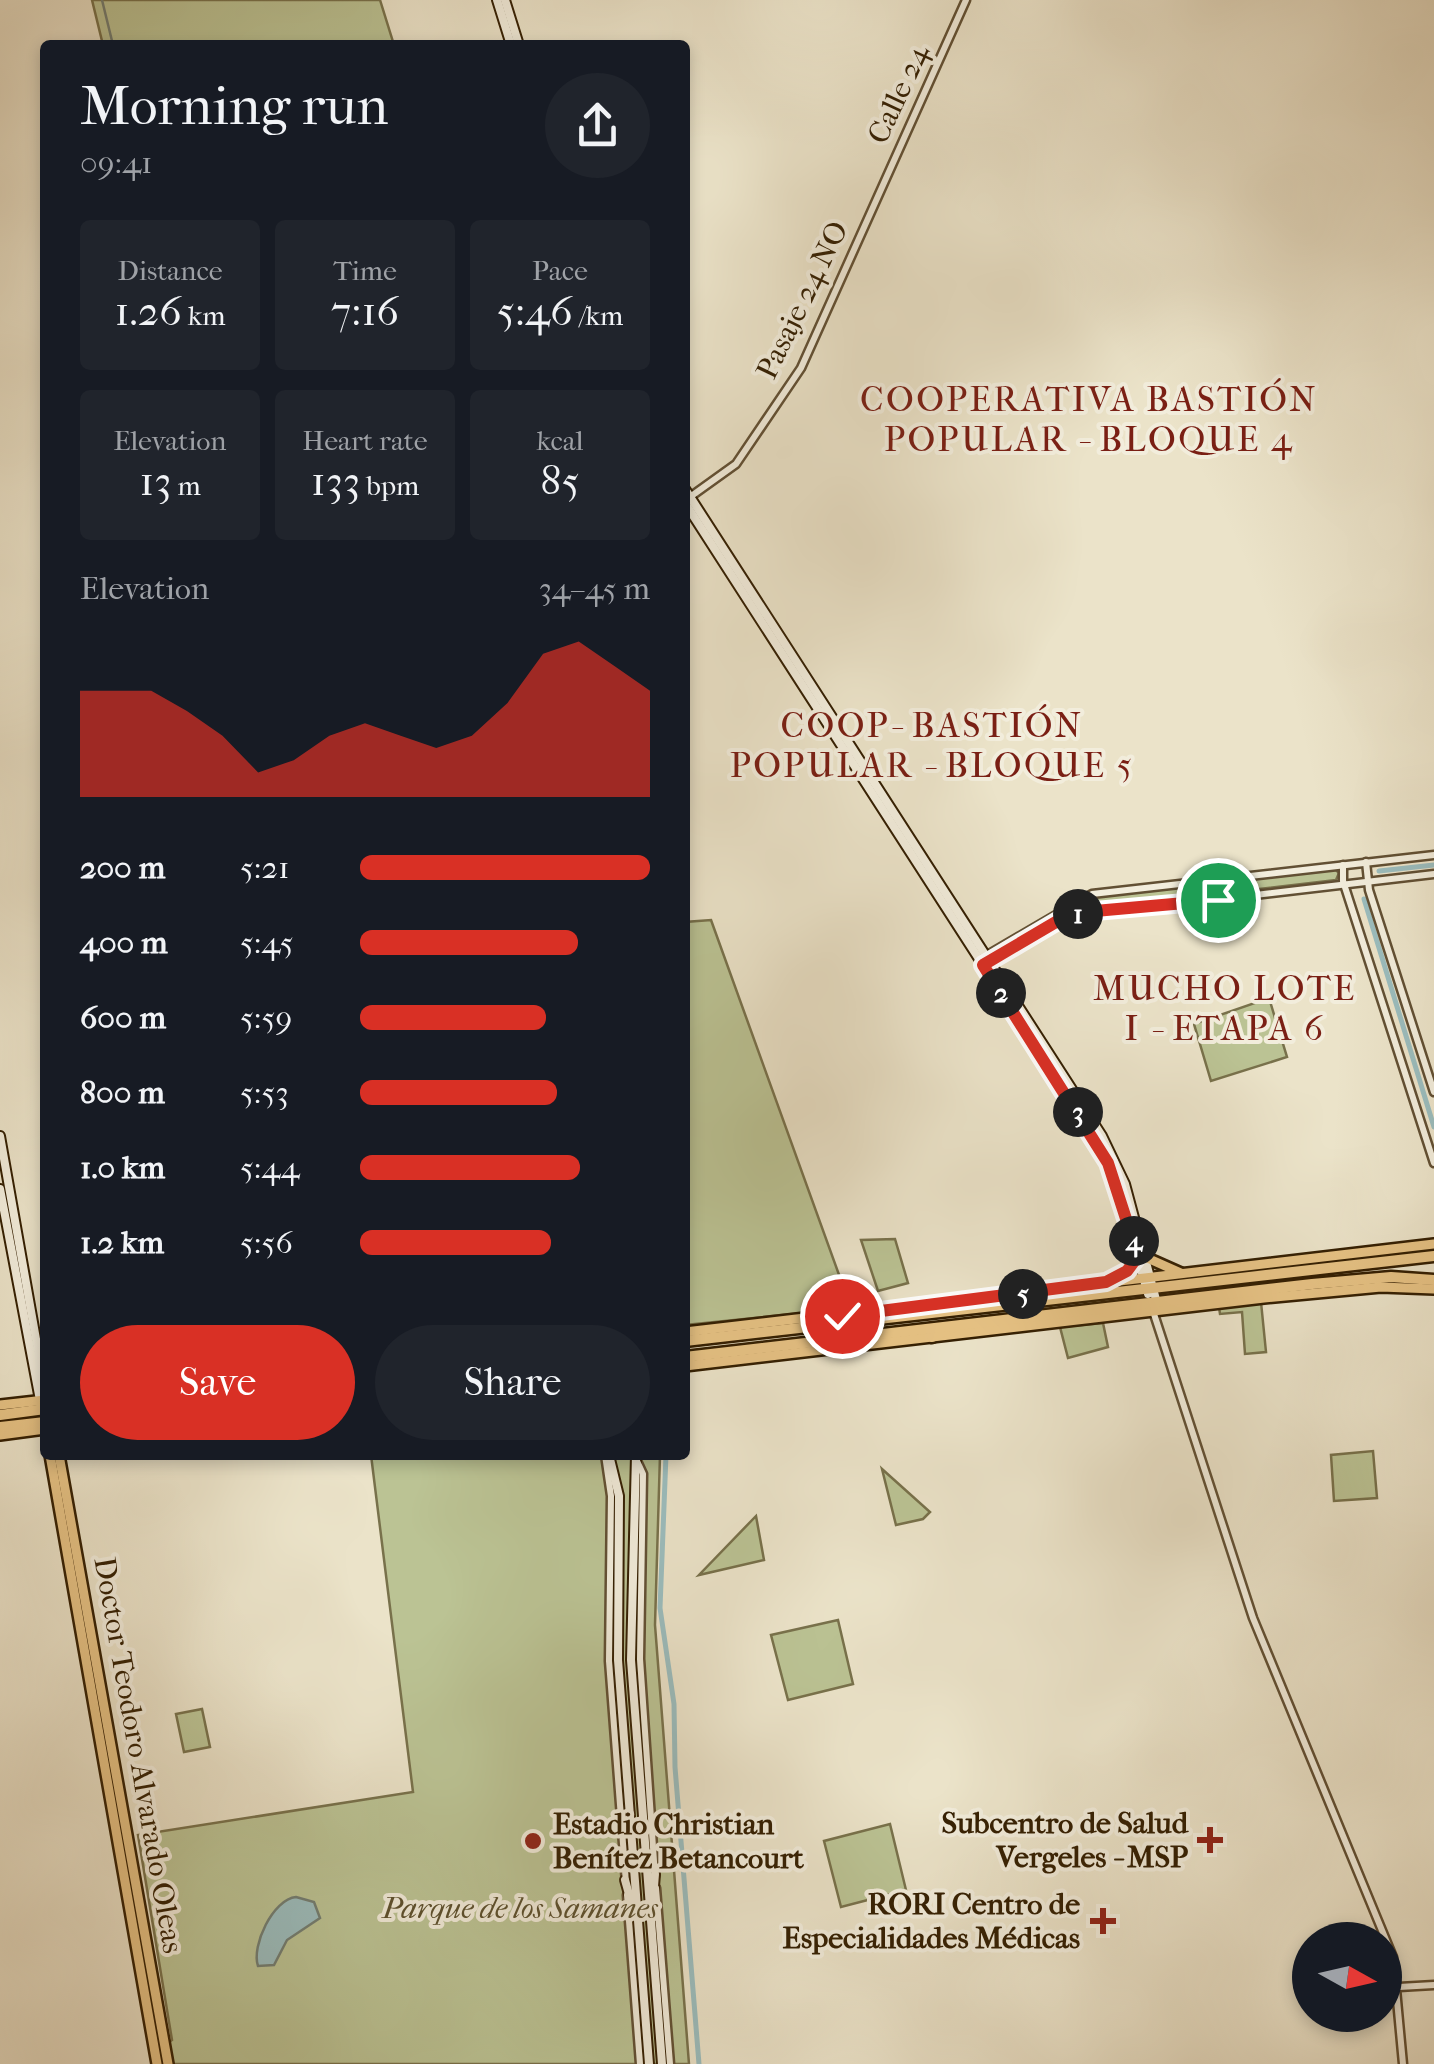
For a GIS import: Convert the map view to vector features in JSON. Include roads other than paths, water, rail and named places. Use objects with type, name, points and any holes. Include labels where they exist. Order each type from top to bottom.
[{"type":"highway","points":[[690,1356],[1434,1256]]},
{"type":"highway","points":[[690,1340],[1090,1296],[1152,1297],[1376,1278],[1434,1280]]},
{"type":"highway","points":[[1058,1289],[1090,1296]]},
{"type":"highway","points":[[932,1336],[965,1322]]},
{"type":"highway","points":[[0,1415],[40,1409]]},
{"type":"highway","points":[[0,1426],[40,1410]]},
{"type":"main road","points":[[497,0],[509,40]]},
{"type":"main road","points":[[505,0],[518,40]]},
{"type":"main road","points":[[690,501],[985,960],[1108,1163],[1142,1256],[1152,1297]]},
{"type":"main road","points":[[0,1136],[40,1383]]},
{"type":"main road","points":[[0,1189],[40,1388]]},
{"type":"main road","points":[[1106,1282],[1152,1297],[1188,1275],[1434,1244]]},
{"type":"main road","points":[[1142,1256],[1188,1275]]},
{"type":"main road","points":[[690,1331],[1106,1282],[1127,1271],[1142,1256]]},
{"type":"main road","points":[[690,1365],[932,1336],[1152,1297],[1381,1287],[1434,1289]]},
{"type":"main road","points":[[0,1405],[40,1408]]},
{"type":"main road","points":[[0,1436],[40,1431]]},
{"type":"main road","name":"Doctor Teodoro Alvarado Oleas","points":[[51,1460],[157,2064]]},
{"type":"main road","name":"Doctor Teodoro Alvarado Oleas","points":[[60,1460],[168,2064]]},
{"type":"main road","points":[[608,1460],[619,1496],[618,1660],[649,2064]]},
{"type":"main road","points":[[636,1460],[631,1660],[662,2064]]},
{"type":"main road","points":[[651,1923],[655,1874]]},
{"type":"main road","points":[[626,1880],[638,1924]]},
{"type":"street","name":"Calle 24","points":[[872,207],[966,0]]},
{"type":"street","name":"Pasaje 24 NO","points":[[690,494],[736,464],[801,368],[872,207]]},
{"type":"street","points":[[985,960],[1092,894],[1434,855]]},
{"type":"street","points":[[1366,862],[1368,882],[1434,1092]]},
{"type":"street","points":[[1343,865],[1345,885],[1434,1163]]},
{"type":"street","points":[[985,960],[1061,919],[1090,910],[1111,912],[1434,874]]},
{"type":"street","points":[[1152,1297],[1244,1594],[1380,1922]]},
{"type":"street","points":[[607,1460],[611,1496],[610,1676],[640,2064]]},
{"type":"street","points":[[637,1460],[644,1474],[640,1659],[670,2064]]},
{"type":"street","points":[[1402,1987],[1431,1985]]},
{"type":"street","points":[[1401,2032],[1403,2064]]},
{"type":"water","points":[[296,1897],[314,1902],[320,1918],[287,1940],[274,1965],[258,1966],[258,1947],[272,1914]]},
{"type":"waterway","points":[[102,0],[112,40]]},
{"type":"waterway","points":[[1379,871],[1434,865]]},
{"type":"waterway","points":[[1364,899],[1434,1127]]},
{"type":"waterway","points":[[666,1460],[660,1608],[674,1704],[675,1767],[699,2064]]},
{"type":"place","name":"Subcentro de Salud Vergeles - MSP","points":[[1210,1840]]},
{"type":"place","name":"Estadio Christian Benítez Betancourt","points":[[533,1841]]},
{"type":"place","name":"RORI Centro de Especialidades Médicas","points":[[1103,1921]]},
{"type":"district","name":"COOPERATIVA BASTIÓN POPULAR - BLOQUE 4","points":[[1089,419]]},
{"type":"district","name":"COOP- BASTIÓN POPULAR - BLOQUE 5","points":[[932,745]]},
{"type":"district","name":"MUCHO LOTE I - ETAPA 6","points":[[1225,1008]]},
{"type":"park label","name":"Parque de los Samanes","points":[[520,1908]]}]
